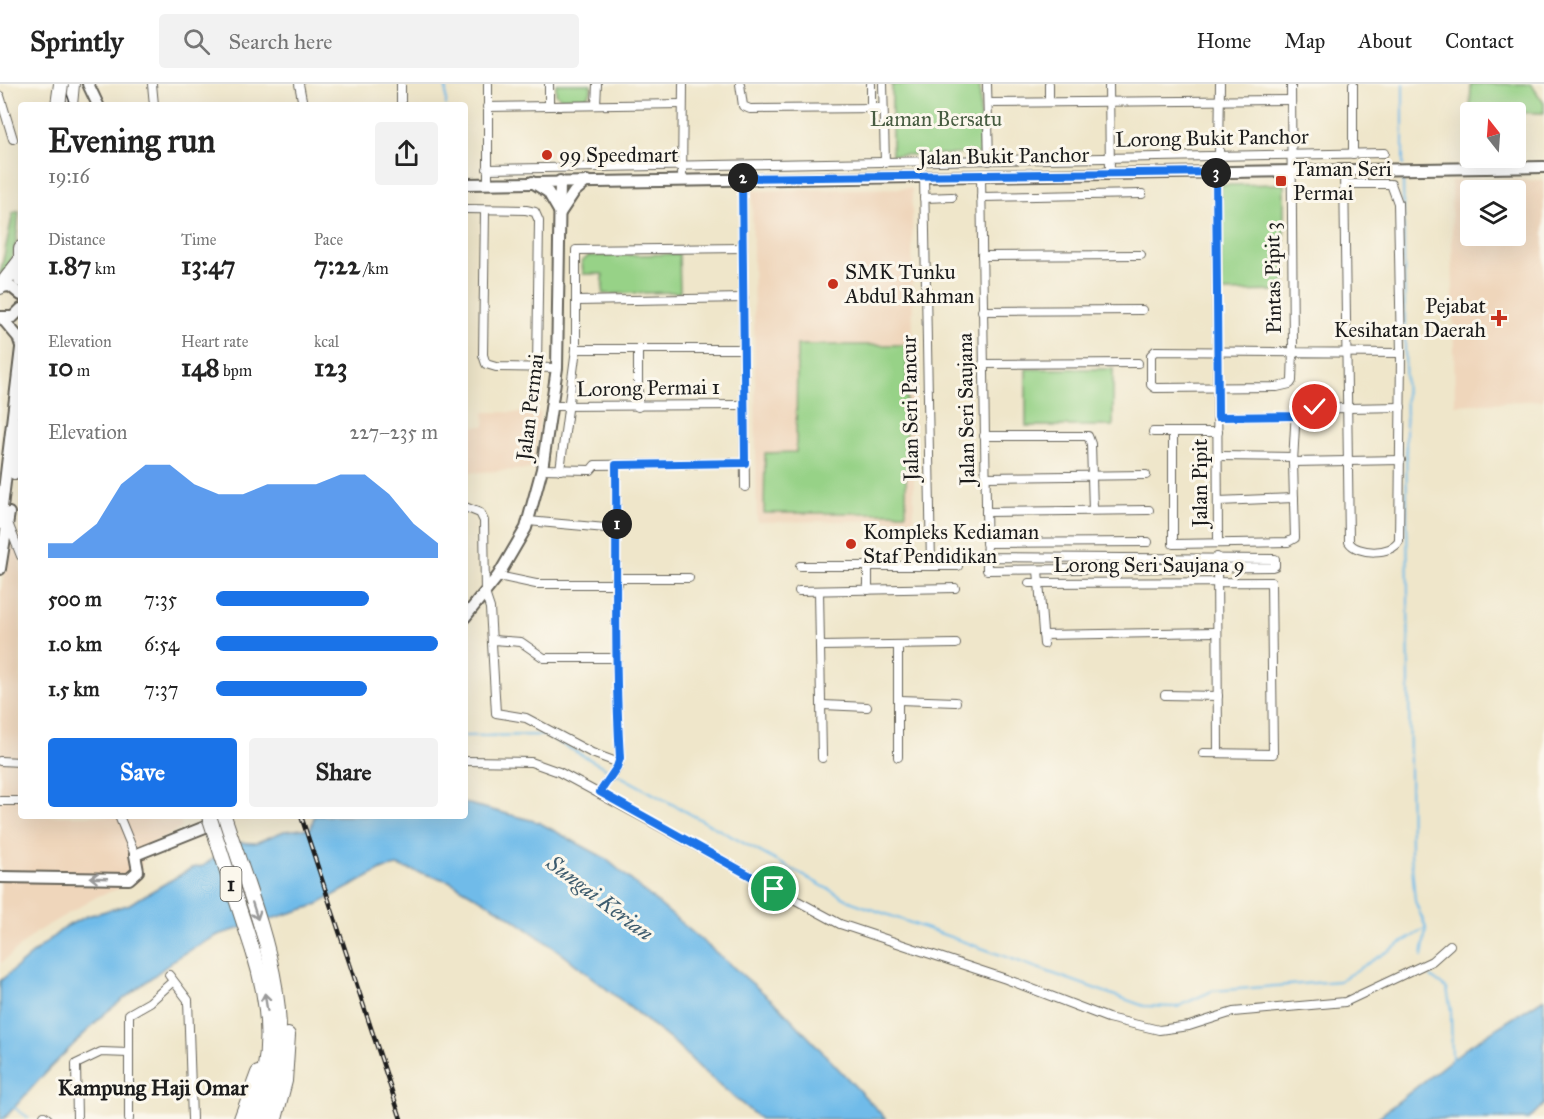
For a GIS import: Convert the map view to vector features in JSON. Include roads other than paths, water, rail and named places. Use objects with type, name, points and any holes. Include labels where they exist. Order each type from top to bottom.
[{"type":"highway","points":[[58,102],[61,84]]},
{"type":"highway","points":[[70,102],[72,84]]},
{"type":"highway","points":[[0,287],[18,264]]},
{"type":"highway","name":"1","points":[[210,819],[253,951],[266,1002],[269,1082],[252,1119]]},
{"type":"highway","name":"1","points":[[225,819],[276,980],[279,1040],[269,1082],[264,1119]]},
{"type":"highway","points":[[275,1119],[285,1081],[288,1031],[283,998],[276,980]]},
{"type":"highway","points":[[241,1119],[268,1038]]},
{"type":"main road","points":[[88,84],[97,102]]},
{"type":"main road","name":"Jalan Bukit Panchor","points":[[468,184],[1544,167]]},
{"type":"main road","name":"Jalan Permai","points":[[468,613],[498,576],[528,521],[542,469],[557,368],[560,181]]},
{"type":"main road","points":[[532,182],[548,192],[560,214],[574,192],[587,181]]},
{"type":"main road","points":[[0,287],[10,286],[18,293]]},
{"type":"main road","points":[[1,317],[13,317],[18,312]]},
{"type":"main road","points":[[1,317],[18,342]]},
{"type":"main road","points":[[0,569],[18,383]]},
{"type":"main road","points":[[11,467],[18,435]]},
{"type":"main road","points":[[0,877],[129,879],[138,871],[135,855],[204,827],[213,819]]},
{"type":"street","points":[[152,84],[154,102]]},
{"type":"street","points":[[299,84],[302,102]]},
{"type":"street","points":[[401,84],[401,102]]},
{"type":"street","points":[[488,84],[488,184]]},
{"type":"street","points":[[549,84],[549,106]]},
{"type":"street","points":[[597,84],[597,105]]},
{"type":"street","points":[[682,84],[682,180]]},
{"type":"street","points":[[740,84],[740,101],[743,106],[750,109],[884,108]]},
{"type":"street","points":[[871,84],[871,108]]},
{"type":"street","points":[[883,84],[885,163]]},
{"type":"street","points":[[987,84],[989,161]]},
{"type":"street","points":[[1048,84],[1049,102]]},
{"type":"street","points":[[1109,84],[1110,174]]},
{"type":"street","points":[[1219,156],[1220,84]]},
{"type":"street","name":"Pintas Pipit 3","points":[[1217,387],[1277,387],[1290,384],[1293,378],[1291,84]]},
{"type":"street","points":[[1353,84],[1353,154]]},
{"type":"street","points":[[0,96],[13,139]]},
{"type":"street","points":[[988,103],[1291,100]]},
{"type":"street","points":[[488,107],[682,104]]},
{"type":"street","name":"Lorong Bukit Panchor","points":[[682,166],[1384,153]]},
{"type":"street","points":[[487,169],[682,166]]},
{"type":"street","points":[[1344,170],[1348,542],[1356,550],[1373,551],[1391,549],[1399,541],[1401,353],[1398,203],[1391,184],[1390,169]]},
{"type":"street","name":"Jalan Pipit","points":[[1216,172],[1218,543]]},
{"type":"street","name":"Jalan Seri Pancur","points":[[924,176],[931,566]]},
{"type":"street","name":"Jalan Seri Saujana","points":[[981,176],[987,570],[1038,570]]},
{"type":"street","points":[[742,178],[745,487]]},
{"type":"street","points":[[1345,184],[1391,184]]},
{"type":"street","points":[[981,197],[1142,194]]},
{"type":"street","points":[[924,198],[952,197]]},
{"type":"street","points":[[468,209],[526,210],[535,212],[539,221],[537,368]]},
{"type":"street","points":[[485,210],[483,355],[486,364],[496,367],[557,368]]},
{"type":"street","points":[[560,470],[576,350],[576,250],[743,248]]},
{"type":"street","points":[[982,256],[1141,255]]},
{"type":"street","points":[[577,301],[744,298]]},
{"type":"street","points":[[982,311],[1142,310]]},
{"type":"street","points":[[638,349],[638,406]]},
{"type":"street","points":[[576,350],[744,349]]},
{"type":"street","points":[[1217,387],[1155,388],[1151,385],[1151,355],[1155,351],[1217,350],[1401,353]]},
{"type":"street","points":[[983,364],[1138,363]]},
{"type":"street","name":"Lorong Permai 1","points":[[552,406],[744,405]]},
{"type":"street","points":[[1173,432],[1173,544],[1294,541],[1293,460],[1296,409],[1401,407]]},
{"type":"street","points":[[1218,417],[1295,416]]},
{"type":"street","points":[[1152,432],[1218,432]]},
{"type":"street","points":[[984,436],[1088,436],[1091,444],[1092,510]]},
{"type":"street","points":[[1218,456],[1348,462],[1401,460]]},
{"type":"street","points":[[542,469],[591,470],[595,465],[745,463]]},
{"type":"street","points":[[602,790],[618,765],[615,658],[618,581],[616,465]]},
{"type":"street","points":[[985,477],[1146,476]]},
{"type":"street","points":[[1218,501],[1294,498]]},
{"type":"street","points":[[468,508],[480,513],[484,521],[485,593],[490,608],[493,640],[496,713],[526,718],[618,765]]},
{"type":"street","points":[[986,512],[1149,510]]},
{"type":"street","points":[[528,521],[617,529]]},
{"type":"street","points":[[4,523],[17,537]]},
{"type":"street","points":[[986,543],[1148,542]]},
{"type":"street","points":[[986,557],[1275,559],[1274,567],[1038,570],[1043,639],[1217,632]]},
{"type":"street","points":[[1203,753],[1218,753],[1217,557]]},
{"type":"street","points":[[800,566],[958,566]]},
{"type":"street","points":[[868,566],[868,590]]},
{"type":"street","points":[[498,576],[536,584],[689,579]]},
{"type":"street","name":"Lorong Seri Saujana 9","points":[[1029,584],[1270,582],[1273,754],[1218,753]]},
{"type":"street","points":[[799,591],[955,588]]},
{"type":"street","points":[[819,591],[823,705],[822,758]]},
{"type":"street","points":[[493,640],[521,642],[544,658],[615,658]]},
{"type":"street","points":[[821,646],[956,644]]},
{"type":"street","points":[[898,645],[898,757]]},
{"type":"street","points":[[1165,695],[1218,696]]},
{"type":"street","points":[[899,700],[956,702]]},
{"type":"street","points":[[823,705],[867,707]]},
{"type":"street","points":[[468,760],[531,762],[559,772],[602,790],[840,924],[1006,979],[1107,1018],[1159,1030],[1189,1026],[1233,1012],[1346,1002],[1432,961],[1450,945]]},
{"type":"street","points":[[0,761],[18,762]]},
{"type":"street","points":[[0,801],[18,801]]},
{"type":"street","points":[[120,819],[135,855]]},
{"type":"street","points":[[129,1119],[129,1014],[150,1002],[171,978],[188,1000],[192,1119]]},
{"type":"street","points":[[76,1119],[76,1064],[101,1052],[129,1053]]},
{"type":"water","name":"Sungai Kerian","points":[[468,804],[538,822],[605,858],[780,1007],[886,1119],[760,1119],[703,1071],[677,1045],[560,952],[503,912],[449,881],[397,866],[383,869],[314,906],[218,935],[181,955],[104,1014],[46,1072],[4,1119],[0,1119],[0,981],[65,927],[87,916],[128,905],[192,868],[203,866],[235,842],[255,843],[284,831],[311,828],[313,819],[468,819]]},
{"type":"water","points":[[1544,998],[1544,1104],[1529,1119],[1376,1119],[1470,1045]]},
{"type":"waterway","points":[[446,84],[446,102]]},
{"type":"waterway","points":[[1403,84],[1403,165]]},
{"type":"waterway","points":[[1403,174],[1411,854],[1415,901],[1426,928],[1422,957]]},
{"type":"waterway","points":[[468,736],[545,735],[852,902],[1144,1006],[1177,1007],[1212,991],[1339,981],[1426,928]]},
{"type":"waterway","points":[[1431,977],[1447,989],[1451,1011],[1452,1061]]},
{"type":"waterway","points":[[12,1106],[29,1118]]},
{"type":"railway","points":[[62,84],[68,102]]},
{"type":"railway","points":[[302,819],[401,1119]]},
{"type":"place","name":"99 Speedmart","points":[[547,155]]},
{"type":"place","name":"Taman Seri Permai","points":[[1281,181]]},
{"type":"place","name":"SMK Tunku Abdul Rahman","points":[[833,284]]},
{"type":"place","name":"Pejabat Kesihatan Daerah","points":[[1499,318]]},
{"type":"place","name":"Kompleks Kediaman Staf Pendidikan","points":[[851,544]]},
{"type":"district","name":"Kampung Haji Omar","points":[[153,1087]]},
{"type":"park label","name":"Laman Bersatu","points":[[936,119]]}]
